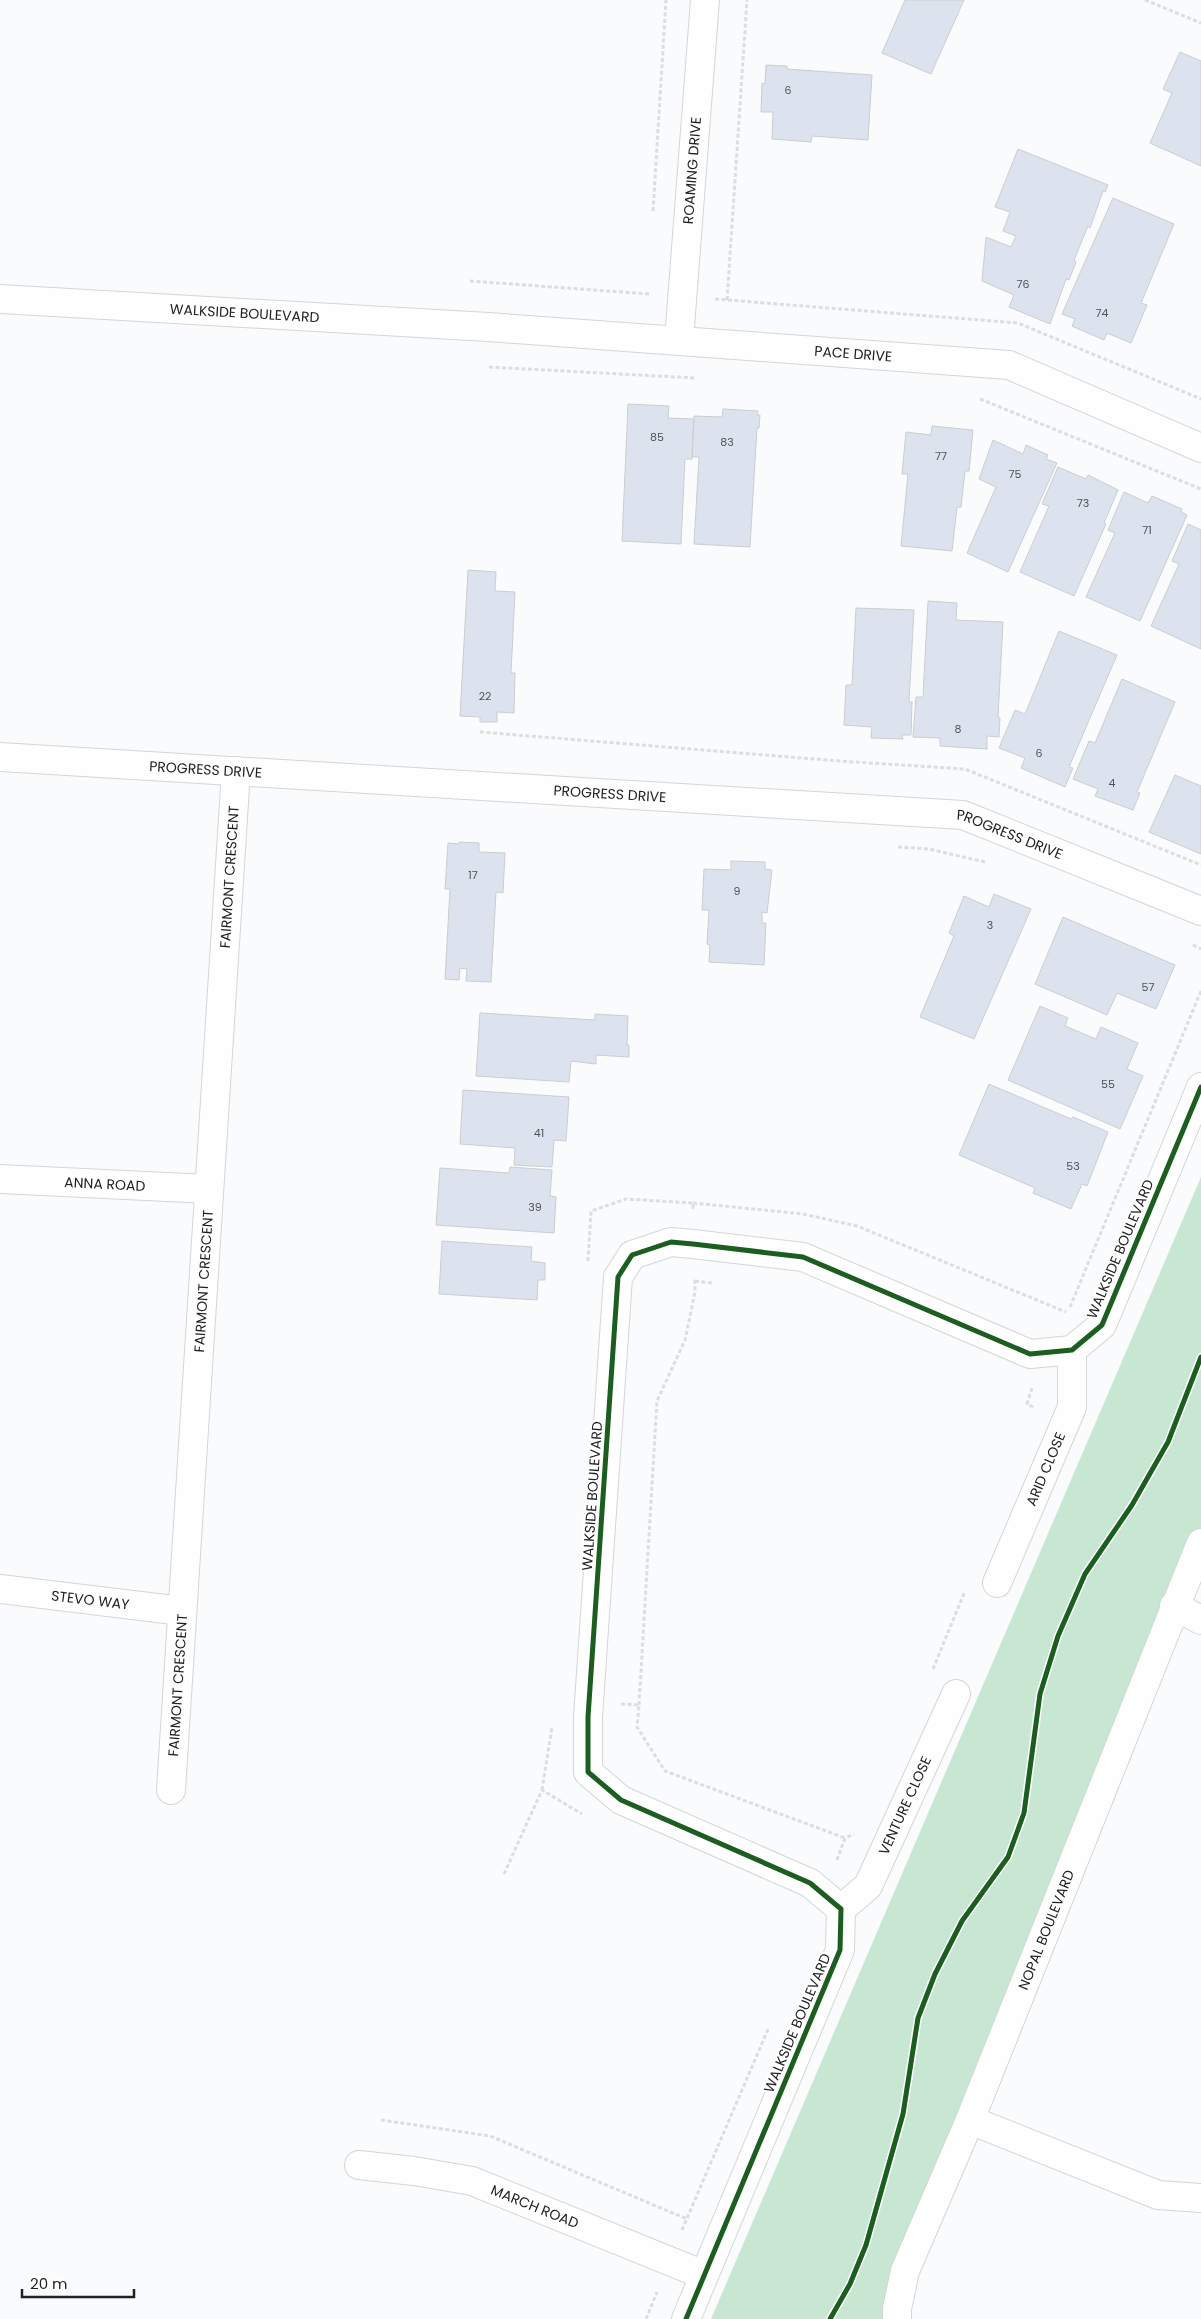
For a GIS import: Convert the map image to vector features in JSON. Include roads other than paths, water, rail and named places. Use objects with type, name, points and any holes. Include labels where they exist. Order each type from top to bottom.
[{"type":"street","name":"ROAMING DRIVE","points":[[679,340],[705,0]]},
{"type":"street","name":"WALKSIDE BOULEVARD","points":[[0,299],[488,327]]},
{"type":"street","name":"PACE DRIVE","points":[[488,327],[1009,365],[1201,448]]},
{"type":"street","name":"PROGRESS DRIVE","points":[[0,757],[963,815],[1201,911]]},
{"type":"street","name":"FAIRMONT CRESCENT","points":[[171,1790],[236,771]]},
{"type":"street","name":"WALKSIDE BOULEVARD","points":[[686,2319],[840,1950],[841,1910],[810,1882],[621,1800],[588,1772],[589,1702],[618,1277],[632,1255],[671,1242],[803,1258],[1030,1354],[1061,1351],[1102,1325],[1199,1097]]},
{"type":"street","name":"ANNA ROAD","points":[[0,1179],[209,1189]]},
{"type":"street","name":"ARID CLOSE","points":[[997,1583],[1072,1407],[1061,1351]]},
{"type":"street","name":"NOPAL BOULEVARD","points":[[897,2319],[897,2309],[905,2271],[970,2120],[1174,1606],[1201,1543]]},
{"type":"street","name":"STEVO WAY","points":[[0,1589],[182,1611]]},
{"type":"street","points":[[1174,1606],[1201,1620]]},
{"type":"street","name":"VENTURE CLOSE","points":[[841,1910],[868,1886],[956,1694]]},
{"type":"street","points":[[970,2120],[1158,2195],[1201,2198]]},
{"type":"street","name":"MARCH ROAD","points":[[359,2165],[414,2171],[472,2181],[704,2274]]}]
